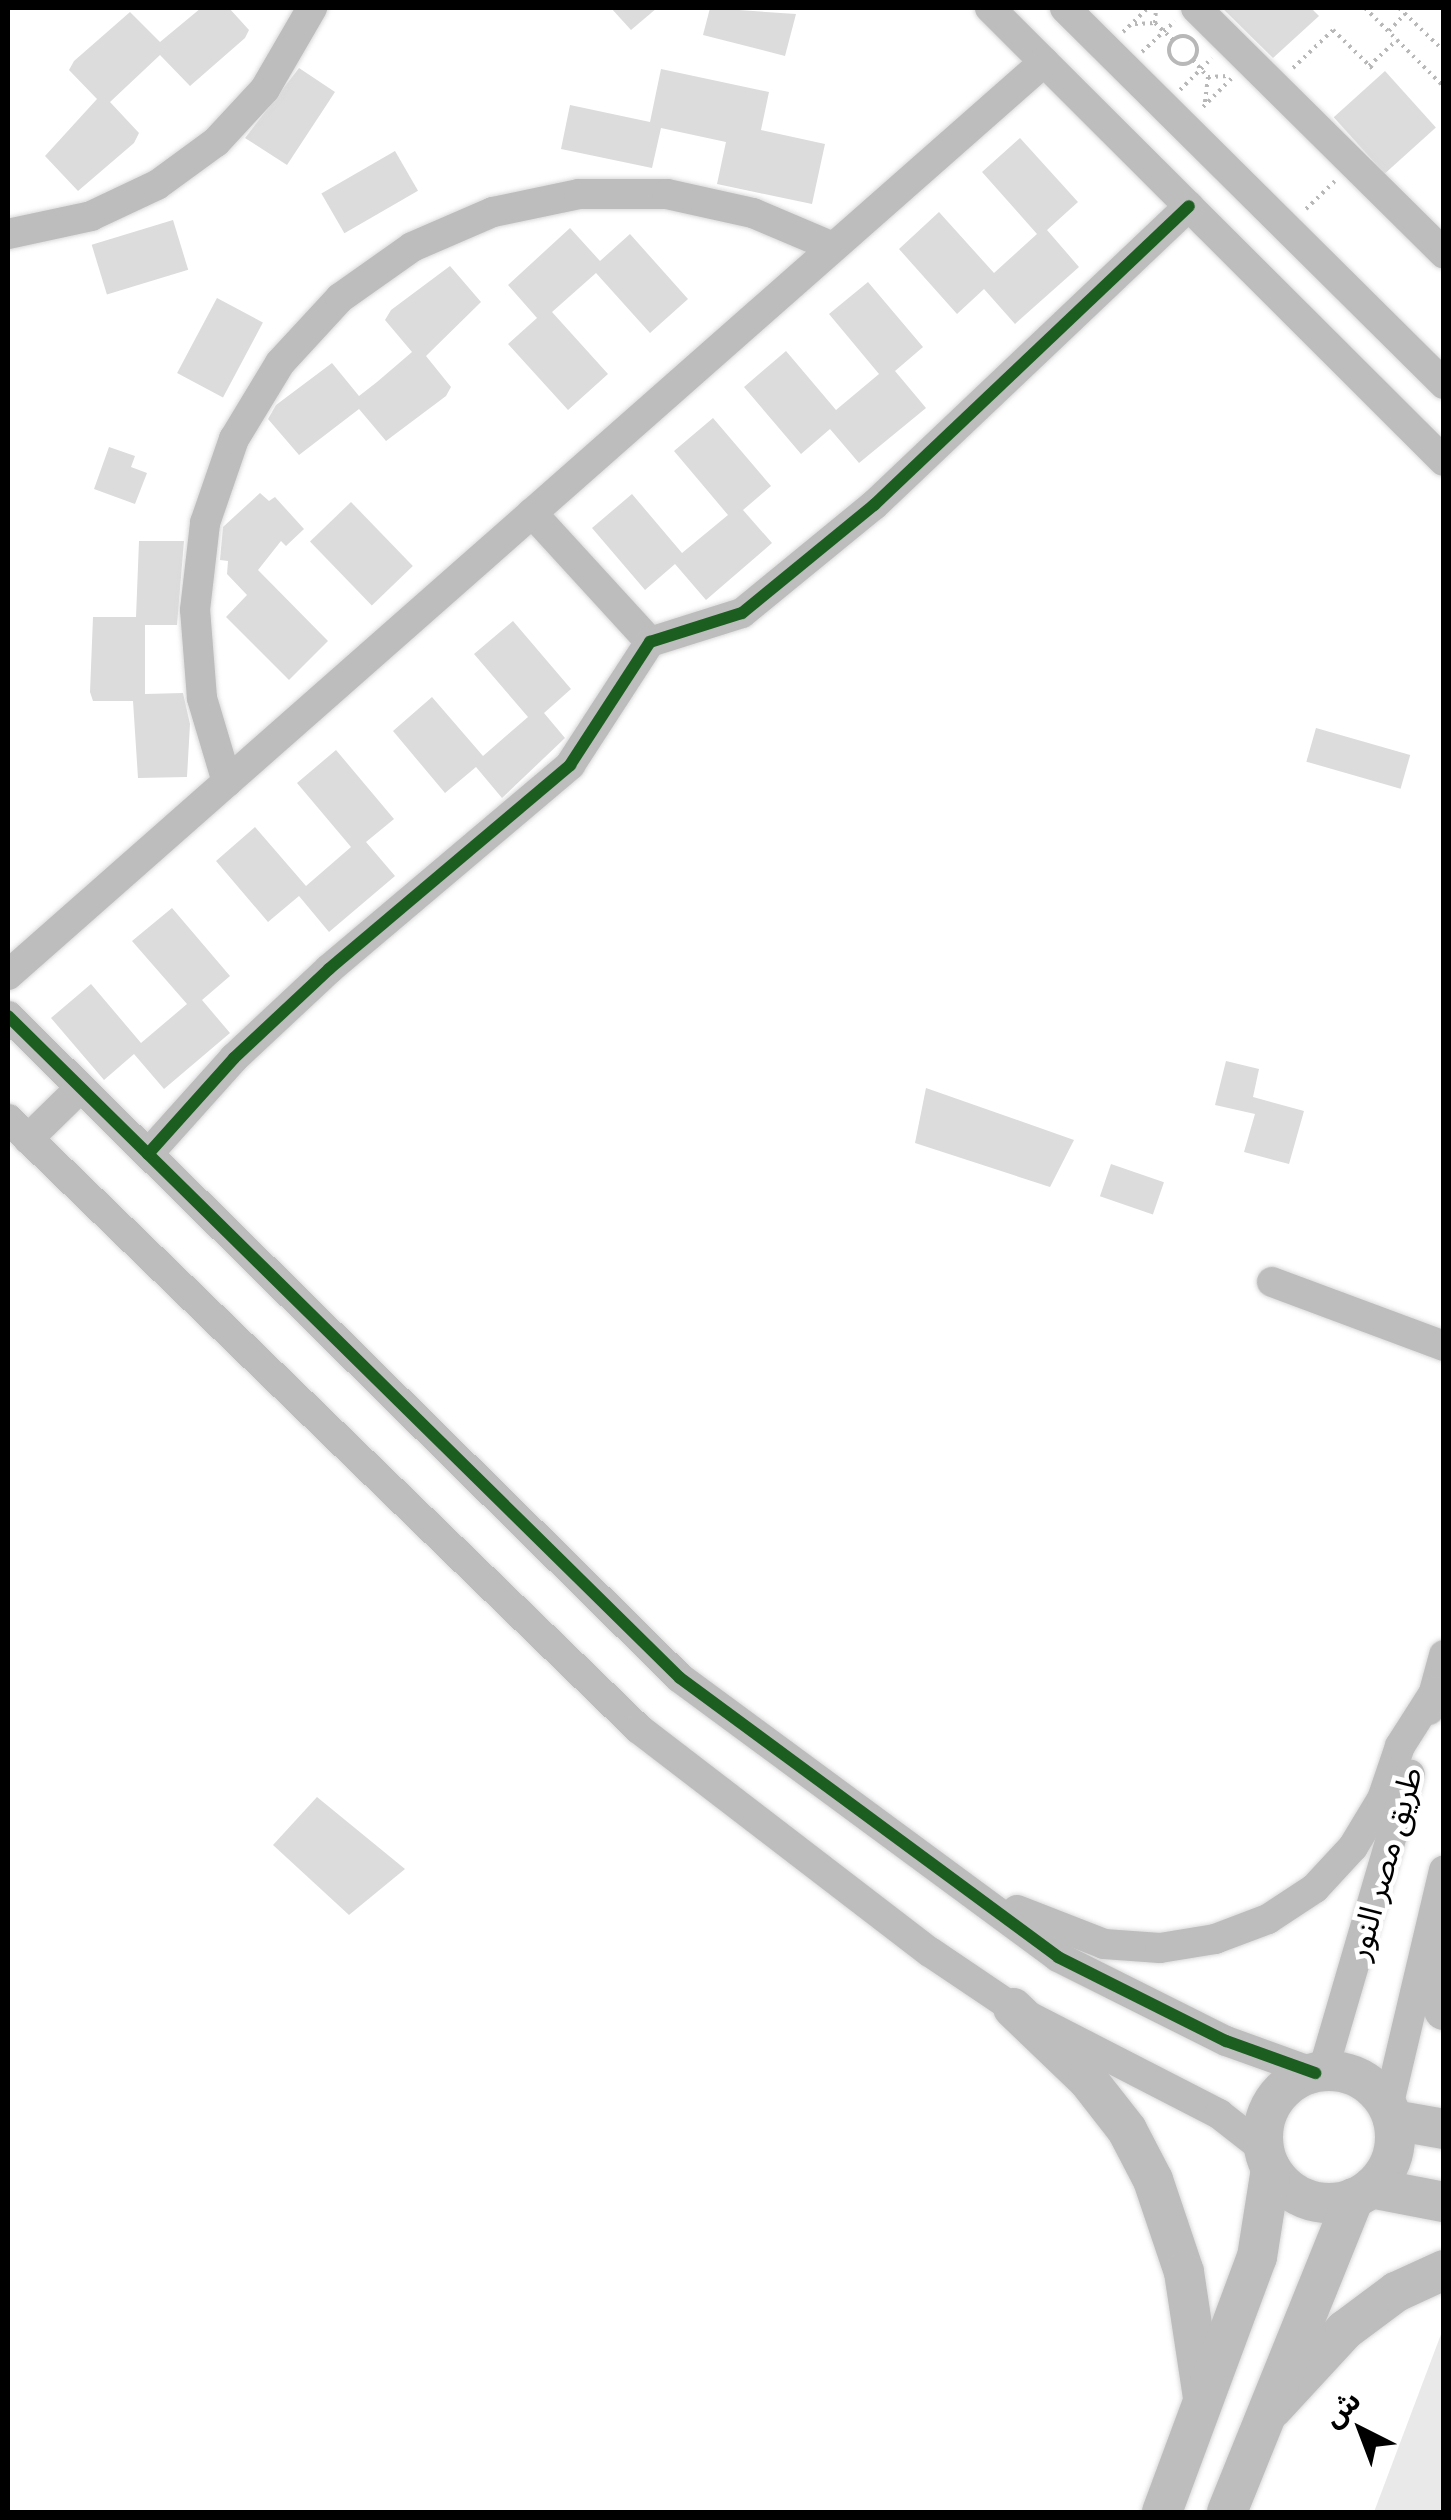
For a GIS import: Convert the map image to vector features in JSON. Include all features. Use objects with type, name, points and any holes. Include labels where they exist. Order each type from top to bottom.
[{"type":"main road","points":[[1444,1954],[1444,2010]]},
{"type":"main road","points":[[1013,2008],[1088,2080],[1128,2130],[1153,2180],[1184,2272],[1203,2397]]},
{"type":"main road","points":[[1162,2512],[1257,2257],[1268,2159],[1264,2130],[1280,2093],[1319,2072],[1354,2076],[1391,2113],[1444,2129]]},
{"type":"main road","points":[[1226,2512],[1262,2419],[1363,2193],[1392,2158],[1391,2113]]},
{"type":"main road","points":[[1268,2159],[1283,2184],[1316,2202],[1363,2193],[1444,2202]]},
{"type":"main road","points":[[1262,2419],[1345,2330],[1396,2292],[1444,2270]]},
{"type":"street","points":[[8,234],[91,216],[157,185],[216,142],[265,89],[312,8]]},
{"type":"street","points":[[990,8],[1444,460]]},
{"type":"street","points":[[1065,8],[1116,58],[1184,112],[1287,228],[1444,384]]},
{"type":"street","points":[[1186,14],[1230,41],[1444,252]]},
{"type":"street","points":[[8,975],[1044,62]]},
{"type":"street","points":[[227,782],[200,680],[195,610],[206,523],[234,439],[280,363],[340,298],[412,247],[444,233],[493,212],[579,194],[667,194],[753,213],[833,248]]},
{"type":"street","points":[[148,1154],[234,1058],[329,969],[570,765],[650,642],[742,613],[874,505],[1189,206]]},
{"type":"street","points":[[532,513],[650,642]]},
{"type":"street","points":[[8,1016],[680,1678],[942,1877],[1058,1957],[1140,2003],[1319,2072]]},
{"type":"street","points":[[80,1088],[18,1129],[639,1730],[1013,2008],[1219,2114],[1268,2159]]},
{"type":"street","points":[[1272,1282],[1444,1346]]},
{"type":"street","name":"طريق مصر النور","points":[[1319,2072],[1444,1655]]},
{"type":"street","points":[[942,1877],[1050,1928],[1104,1944],[1160,1948],[1215,1940],[1268,1919],[1315,1888],[1353,1847],[1382,1799],[1400,1746],[1435,1691]]},
{"type":"street","name":"طريق مصر النور","points":[[1391,2113],[1444,1871]]},
{"type":"path","points":[[1116,58],[1130,26],[1148,8]]},
{"type":"path","points":[[1156,8],[1156,23],[1172,40],[1173,60],[1193,60]]},
{"type":"path","points":[[1365,8],[1444,86]]},
{"type":"path","points":[[1399,8],[1444,51]]},
{"type":"path","points":[[1116,58],[1164,32],[1186,14]]},
{"type":"path","points":[[1389,31],[1406,14]]},
{"type":"path","points":[[1130,26],[1156,23]]},
{"type":"path","points":[[1274,86],[1333,30],[1375,72]]},
{"type":"path","points":[[1172,40],[1193,40],[1193,60],[1208,76]]},
{"type":"path","points":[[1369,66],[1397,40]]},
{"type":"path","points":[[1184,112],[1201,69],[1230,41]]},
{"type":"path","points":[[1238,72],[1184,112],[1208,76],[1238,72]]},
{"type":"path","points":[[1287,228],[1353,163]]},
{"type":"shaded area","points":[[1443,2329],[1443,2512],[1374,2512]]},
{"type":"building","points":[[201,8],[229,8],[249,30],[245,38],[190,86],[160,55],[110,102],[139,133],[134,143],[78,191],[45,156],[97,99],[69,70],[74,61],[130,12],[160,42]]},
{"type":"building","points":[[611,8],[657,8],[631,30]]},
{"type":"building","points":[[710,8],[796,14],[785,56],[703,35]]},
{"type":"building","points":[[1222,8],[1311,8],[1319,16],[1273,58]]},
{"type":"building","points":[[299,68],[335,92],[287,165],[245,138]]},
{"type":"building","points":[[661,69],[769,92],[761,130],[825,144],[812,204],[717,184],[726,142],[661,128],[652,168],[561,149],[570,105],[650,122]]},
{"type":"building","points":[[1385,71],[1436,127],[1385,174],[1334,117]]},
{"type":"building","points":[[1020,138],[1078,202],[1047,230],[1079,267],[1015,324],[984,289],[957,314],[899,249],[939,212],[994,273],[1037,234],[982,172]]},
{"type":"building","points":[[395,151],[418,191],[344,233],[321,194]]},
{"type":"building","points":[[173,220],[188,270],[107,295],[92,245]]},
{"type":"building","points":[[570,228],[600,261],[630,234],[688,299],[650,333],[596,273],[552,312],[608,374],[568,410],[508,344],[537,318],[508,285]]},
{"type":"building","points":[[450,266],[481,302],[426,356],[451,387],[446,396],[386,441],[359,409],[299,455],[268,419],[276,405],[332,363],[359,396],[377,382],[412,352],[385,320],[391,310]]},
{"type":"building","points":[[868,282],[923,347],[895,371],[926,408],[859,463],[830,429],[801,454],[744,387],[786,351],[836,410],[879,374],[829,314]]},
{"type":"building","points":[[217,298],[263,322],[223,397],[177,373]]},
{"type":"building","points":[[713,418],[771,486],[743,510],[772,543],[706,600],[675,564],[645,590],[592,528],[632,494],[682,553],[728,515],[674,451]]},
{"type":"building","points":[[109,447],[135,456],[131,467],[147,473],[135,504],[94,489]]},
{"type":"building","points":[[260,493],[269,501],[275,497],[304,529],[286,546],[281,541],[258,570],[328,641],[289,680],[226,617],[247,595],[227,574],[228,561],[220,560],[223,527]]},
{"type":"building","points":[[351,502],[413,566],[372,606],[310,542]]},
{"type":"building","points":[[139,541],[184,541],[177,625],[145,625],[145,694],[183,693],[190,724],[187,777],[138,778],[133,701],[93,701],[90,692],[93,617],[136,617]]},
{"type":"building","points":[[513,621],[571,689],[544,713],[565,738],[502,798],[476,767],[445,793],[393,731],[432,697],[483,756],[528,717],[474,654]]},
{"type":"building","points":[[1316,728],[1410,755],[1401,789],[1306,762]]},
{"type":"building","points":[[336,750],[394,819],[366,842],[395,876],[329,932],[299,896],[268,922],[216,861],[255,827],[306,886],[351,847],[297,783]]},
{"type":"building","points":[[172,908],[230,976],[202,1000],[230,1033],[164,1089],[134,1054],[104,1080],[51,1018],[91,984],[141,1043],[187,1004],[132,941]]},
{"type":"building","points":[[1226,1061],[1259,1069],[1253,1097],[1304,1111],[1289,1164],[1244,1152],[1255,1114],[1215,1105]]},
{"type":"building","points":[[926,1088],[1074,1140],[1050,1187],[915,1143]]},
{"type":"building","points":[[1111,1164],[1164,1182],[1153,1214],[1100,1196]]},
{"type":"building","points":[[317,1797],[405,1869],[349,1915],[273,1845]]},
{"type":"cycle path","points":[[148,1154],[234,1058],[329,969],[570,765],[650,642],[742,613],[874,505],[1189,206]]},
{"type":"cycle path","points":[[8,1016],[680,1678],[1058,1957],[1226,2041],[1315,2073]]}]
